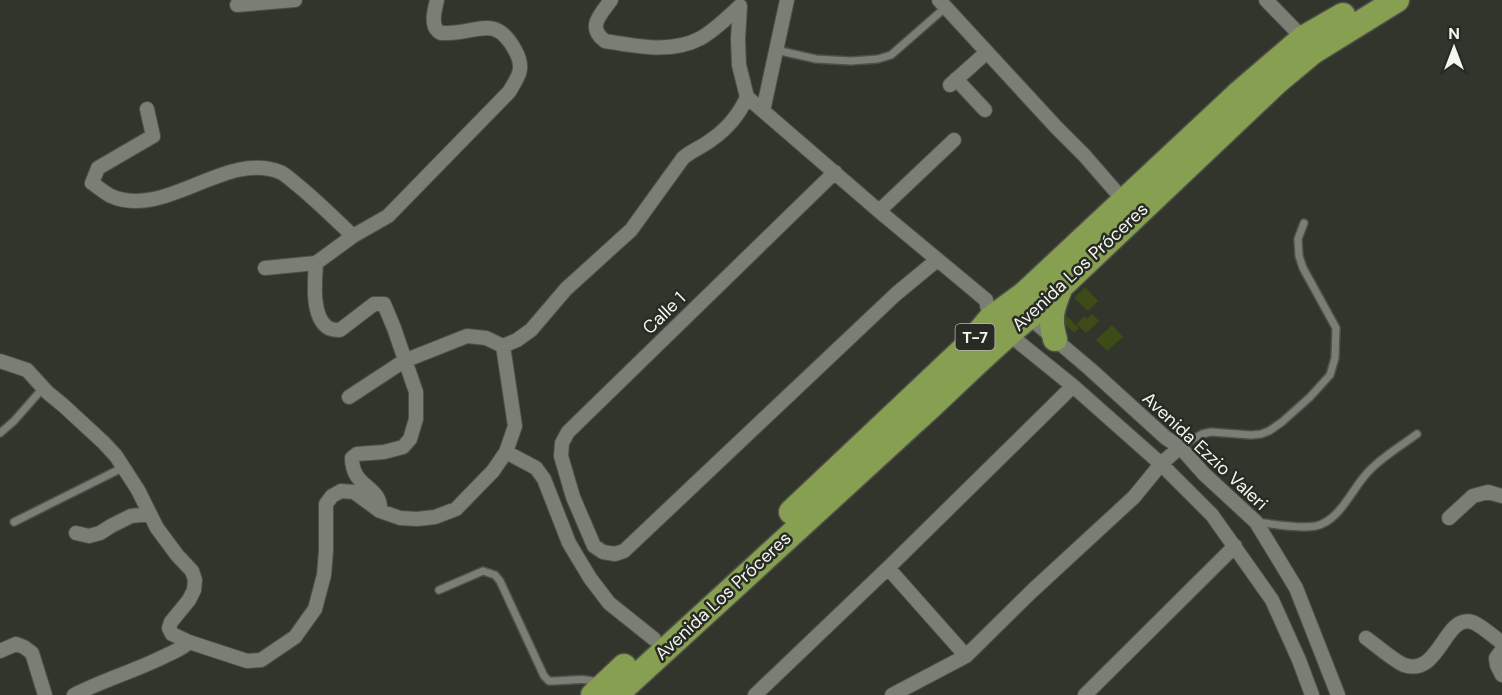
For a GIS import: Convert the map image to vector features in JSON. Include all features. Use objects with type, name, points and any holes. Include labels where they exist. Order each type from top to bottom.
[{"type":"highway","name":"Avenida Los Próceres","points":[[1020,310],[1024,294],[1240,93],[1303,38],[1372,0]]},
{"type":"highway","name":"Avenida Los Próceres","points":[[604,692],[654,639],[994,318],[1020,310],[1062,285],[1277,82],[1322,46],[1397,0]]},
{"type":"highway","points":[[1055,339],[1051,319],[1052,311],[1062,285]]},
{"type":"highway","name":"Avenida Los Próceres","points":[[604,692],[773,549],[919,418],[994,318]]},
{"type":"street","points":[[237,5],[295,0]]},
{"type":"street","points":[[265,268],[316,262],[353,236],[388,216],[509,92],[520,75],[520,63],[516,51],[505,35],[492,28],[440,33],[433,22],[437,0]]},
{"type":"street","points":[[611,0],[596,24],[600,37],[605,41],[650,47],[672,47],[702,37],[725,20],[741,3]]},
{"type":"street","points":[[763,111],[787,0]]},
{"type":"street","points":[[1266,0],[1303,38]]},
{"type":"street","points":[[741,3],[738,39],[739,65],[747,97],[937,260],[994,318],[1161,464],[1212,515],[1272,600],[1312,695]]},
{"type":"street","points":[[942,3],[1124,201]]},
{"type":"street","points":[[985,110],[953,82],[987,52]]},
{"type":"street","points":[[503,346],[531,330],[566,289],[631,230],[683,158],[711,140],[728,125],[747,97]]},
{"type":"street","points":[[147,109],[153,136],[98,168],[92,183],[111,196],[126,200],[153,200],[242,168],[265,168],[282,172],[353,236]]},
{"type":"street","points":[[879,211],[954,140]]},
{"type":"street","name":"Calle 1","points":[[835,172],[568,432],[562,442],[561,456],[573,497],[594,546],[603,552],[615,554],[624,551],[896,294],[937,260]]},
{"type":"street","points":[[316,262],[314,289],[321,321],[329,329],[340,330],[374,304],[384,304],[416,392],[416,419],[410,439],[403,447],[384,452],[357,454],[352,458],[353,471],[378,498],[381,503],[380,511]]},
{"type":"street","name":"Avenida Ezzio Valeri","points":[[1020,310],[1166,438],[1180,447],[1204,474],[1256,522],[1296,588],[1338,695]]},
{"type":"street","points":[[349,398],[404,361],[467,336],[486,338],[503,346]]},
{"type":"street","points":[[0,361],[24,368],[104,443],[124,467],[157,528],[189,567],[194,575],[195,585],[192,595],[171,622],[169,628],[172,634],[247,661],[261,660],[295,637],[315,609],[324,575],[326,504],[332,496],[341,491],[354,492],[380,511],[400,518],[435,517],[456,509],[493,471],[506,452],[515,426],[503,346]]},
{"type":"street","points":[[755,695],[1073,386]]},
{"type":"street","points":[[892,695],[966,656],[1032,591],[1134,497],[1161,464],[1180,447]]},
{"type":"street","points":[[506,452],[536,468],[544,479],[569,543],[590,578],[609,603],[654,639]]},
{"type":"street","points":[[1449,518],[1473,496],[1488,492],[1502,496]]},
{"type":"street","points":[[76,533],[89,536],[100,533],[131,516],[150,514]]},
{"type":"street","points":[[1085,695],[1235,546]]},
{"type":"street","points":[[888,568],[966,656]]},
{"type":"street","points":[[1366,638],[1402,664],[1416,667],[1427,663],[1455,626],[1465,621],[1473,622],[1502,643]]},
{"type":"street","points":[[74,695],[146,666],[182,648],[189,642]]},
{"type":"street","points":[[0,651],[16,644],[28,649],[32,653],[45,695]]},
{"type":"street","points":[[1502,650],[1496,658],[1502,675]]},
{"type":"lane","points":[[776,50],[816,59],[851,61],[878,59],[891,55],[942,3]]},
{"type":"lane","points":[[1180,447],[1211,432],[1251,435],[1269,431],[1310,398],[1329,375],[1335,358],[1336,328],[1303,268],[1299,256],[1298,239],[1304,223]]},
{"type":"lane","points":[[0,433],[14,421],[43,388]]},
{"type":"lane","points":[[1256,522],[1297,526],[1315,526],[1326,522],[1336,515],[1368,472],[1382,459],[1417,435]]},
{"type":"lane","points":[[14,522],[124,467]]},
{"type":"lane","points":[[439,590],[483,571],[495,575],[544,676],[549,681],[590,680],[596,682],[604,692]]},
{"type":"building","points":[[1085,287],[1098,301],[1088,311],[1074,298]]},
{"type":"building","points":[[1092,314],[1099,321],[1086,333],[1077,324],[1084,316],[1087,319]]},
{"type":"building","points":[[1067,316],[1079,328],[1074,333],[1062,321]]},
{"type":"building","points":[[1112,325],[1123,337],[1107,351],[1096,340]]}]
